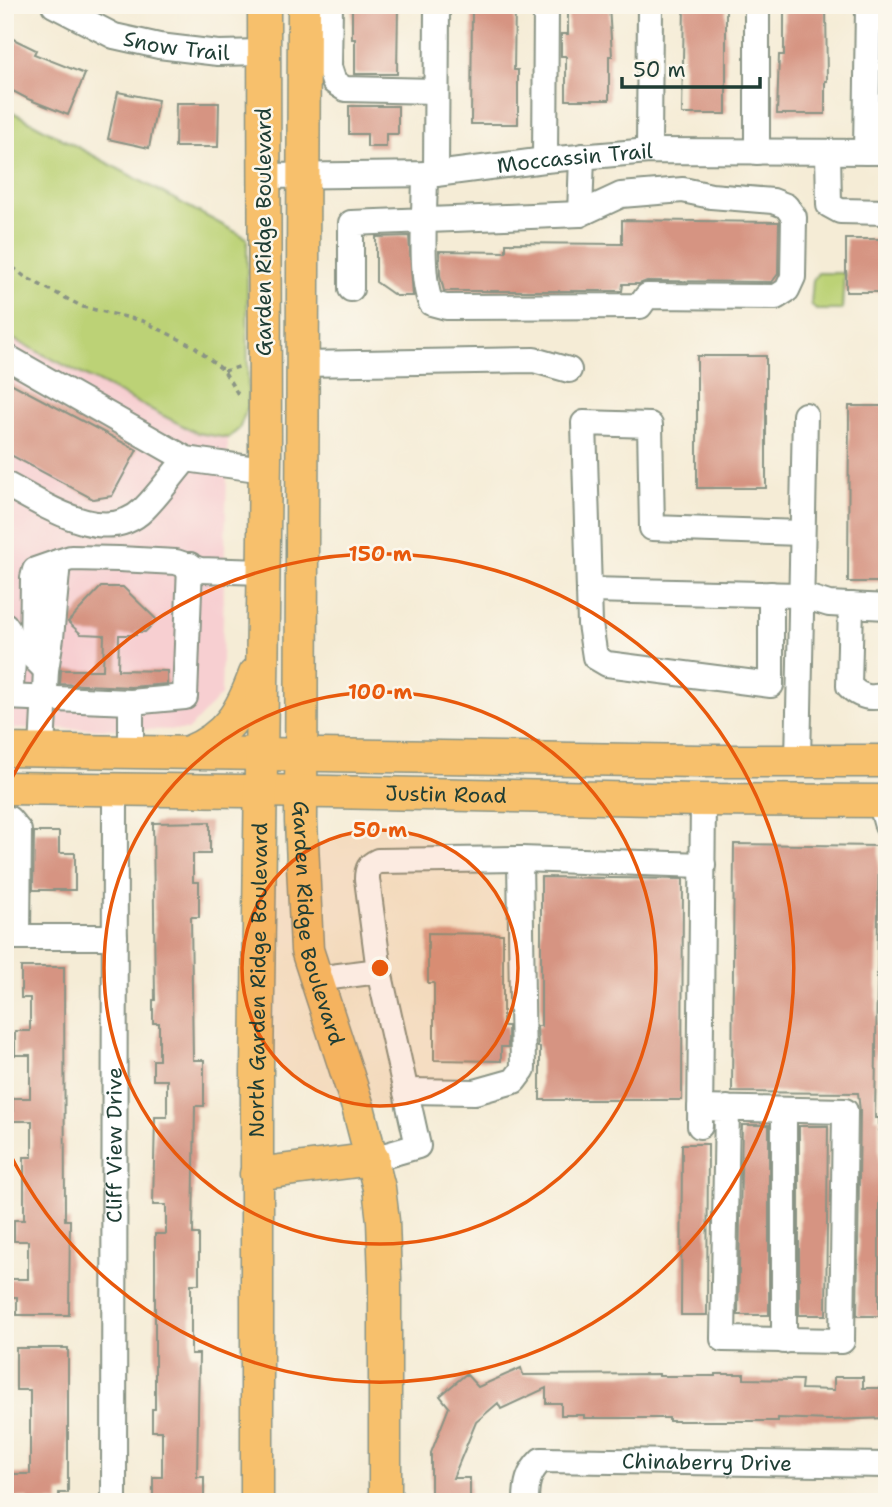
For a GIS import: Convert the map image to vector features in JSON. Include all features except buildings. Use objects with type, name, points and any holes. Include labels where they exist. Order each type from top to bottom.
[{"type":"main road","name":"Garden Ridge Boulevard","points":[[264,5],[264,176],[255,364],[264,464]]},
{"type":"main road","points":[[255,364],[303,351],[304,5]]},
{"type":"main road","name":"Garden Ridge Boulevard","points":[[303,351],[301,792],[307,950],[373,1159],[383,1221],[385,1502]]},
{"type":"main road","name":"North Garden Ridge Boulevard","points":[[257,1502],[256,1174],[264,464]]},
{"type":"main road","points":[[189,752],[207,745],[239,713],[255,674],[261,646]]},
{"type":"main road","name":"Justin Road","points":[[5,750],[698,761],[887,761]]},
{"type":"main road","points":[[698,761],[703,800]]},
{"type":"main road","name":"Justin Road","points":[[5,788],[703,800],[885,809]]},
{"type":"main road","points":[[256,1174],[373,1159]]},
{"type":"street","name":"Snow Trail","points":[[54,5],[114,36],[159,46],[218,53],[264,52]]},
{"type":"street","points":[[330,5],[330,66],[334,82],[345,89],[436,91]]},
{"type":"street","points":[[351,289],[351,223],[425,222],[580,214],[621,195],[683,190],[773,201],[786,206],[794,217],[793,277],[787,290],[776,297],[647,296],[640,306],[446,307],[431,303],[425,290],[425,222],[436,91],[437,5]]},
{"type":"street","points":[[545,159],[546,5]]},
{"type":"street","points":[[649,151],[650,5]]},
{"type":"street","points":[[757,5],[757,152]]},
{"type":"street","points":[[874,18],[876,152]]},
{"type":"street","name":"Moccassin Trail","points":[[264,176],[430,174],[545,159],[649,151],[876,152]]},
{"type":"street","points":[[695,151],[695,192]]},
{"type":"street","points":[[828,152],[829,205],[841,211],[887,212]]},
{"type":"street","points":[[580,214],[582,156]]},
{"type":"street","points":[[303,351],[534,360],[569,370]]},
{"type":"street","points":[[5,356],[186,459],[264,464]]},
{"type":"street","points":[[798,761],[805,415]]},
{"type":"street","points":[[771,594],[771,685],[607,664],[595,657],[590,624],[584,423],[650,425],[652,528],[802,533]]},
{"type":"street","points":[[5,484],[74,519],[91,524],[112,525],[133,518],[145,509],[186,459]]},
{"type":"street","points":[[41,750],[46,670],[58,562],[71,558],[119,559],[177,562],[200,570],[263,572]]},
{"type":"street","points":[[5,625],[10,631],[12,644],[8,697],[131,702],[185,697],[190,565]]},
{"type":"street","points":[[589,590],[800,595],[829,604],[887,607]]},
{"type":"street","points":[[850,605],[849,686],[856,693],[869,698],[887,694]]},
{"type":"street","points":[[131,702],[131,751]]},
{"type":"street","name":"Cliff View Drive","points":[[114,1502],[115,790]]},
{"type":"street","points":[[703,800],[700,1117],[727,1108],[845,1111],[842,1341],[723,1339],[727,1108]]},
{"type":"street","points":[[5,818],[19,831],[12,937],[115,936]]},
{"type":"street","points":[[373,1159],[418,1146],[379,971],[367,879],[370,865],[378,861],[520,859],[703,865]]},
{"type":"street","points":[[406,1091],[475,1092],[514,1081],[523,1069],[520,859]]},
{"type":"street","points":[[315,979],[379,971]]},
{"type":"street","points":[[784,1110],[784,1341]]},
{"type":"street","name":"Chinaberry Drive","points":[[526,1502],[526,1485],[531,1470],[541,1460],[887,1465]]},
{"type":"path","points":[[5,261],[25,277],[83,307],[143,321],[195,347],[224,371],[246,407]]},
{"type":"path","points":[[224,371],[255,364]]},
{"type":"shaded area","points":[[5,335],[197,433],[228,438],[221,695],[188,730],[5,728]]},
{"type":"green space","points":[[5,108],[247,238],[248,406],[239,429],[228,438],[197,433],[5,335]]},
{"type":"green space","points":[[818,273],[844,273],[842,310],[816,310],[811,304],[813,280]]}]
